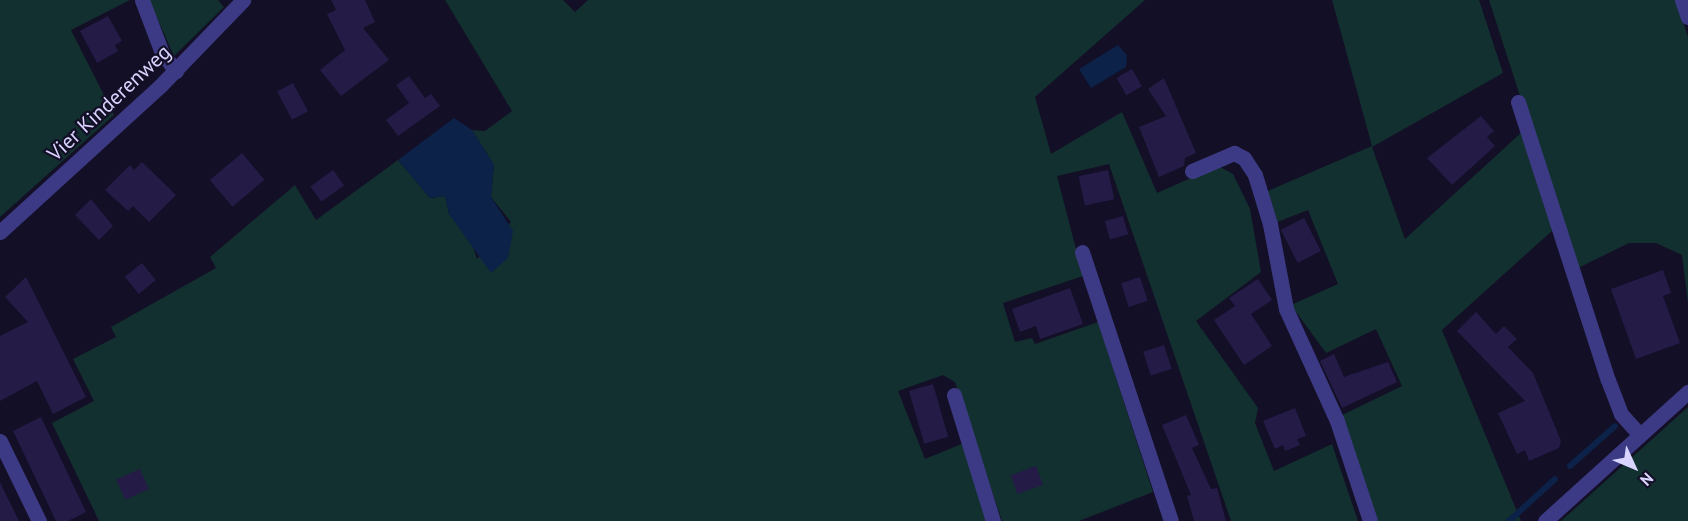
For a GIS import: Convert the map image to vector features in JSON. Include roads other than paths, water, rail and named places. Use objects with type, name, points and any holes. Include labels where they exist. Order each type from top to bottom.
[{"type":"street","points":[[142,0],[162,52],[176,71]]},
{"type":"street","name":"Vier Kinderenweg","points":[[0,232],[176,71],[243,0]]},
{"type":"street","points":[[1682,0],[1688,17]]},
{"type":"street","points":[[1518,102],[1621,414],[1640,435]]},
{"type":"street","points":[[1192,171],[1234,153],[1244,158],[1255,175],[1287,309],[1337,421],[1370,521]]},
{"type":"street","points":[[1082,252],[1172,521]]},
{"type":"street","points":[[1545,521],[1688,392]]},
{"type":"street","points":[[954,395],[993,521]]},
{"type":"street","points":[[0,441],[39,521]]},
{"type":"water","points":[[1118,45],[1127,55],[1126,67],[1091,88],[1079,69]]},
{"type":"water","points":[[454,118],[472,130],[494,165],[491,197],[513,231],[508,258],[491,273],[449,214],[445,196],[430,198],[398,160]]},
{"type":"waterway","points":[[1570,466],[1615,426]]},
{"type":"waterway","points":[[1509,521],[1555,479]]}]
